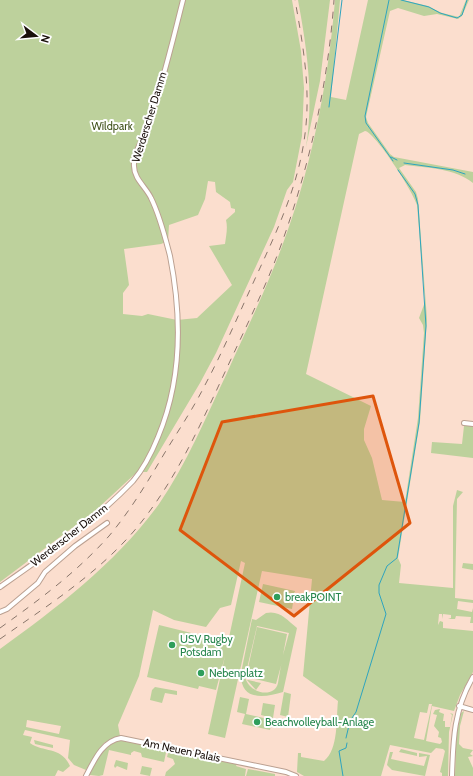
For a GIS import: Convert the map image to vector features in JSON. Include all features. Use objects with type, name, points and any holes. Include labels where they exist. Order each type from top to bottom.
[{"type":"street","name":"Werderscher Damm","points":[[0,586],[92,519],[133,480],[153,448],[169,408],[178,351],[177,314],[172,273],[165,238],[158,215],[150,196],[136,177],[134,165],[156,98],[182,0]]},
{"type":"street","points":[[464,423],[473,424]]},
{"type":"street","name":"Werderscher Damm","points":[[0,612],[8,609],[38,583],[45,572],[107,523]]},
{"type":"street","points":[[452,776],[452,740],[459,706],[473,677]]},
{"type":"street","points":[[459,706],[473,710]]},
{"type":"street","name":"Am Neuen Palais","points":[[86,776],[102,749],[111,741],[121,738],[281,771],[296,776]]},
{"type":"highlighted area","points":[[373,396],[410,523],[294,616],[180,530],[222,422]]},
{"type":"green space","name":"Wildpark","points":[[0,0],[292,0],[301,51],[304,88],[302,136],[293,182],[287,190],[274,227],[216,353],[200,383],[147,472],[137,472],[96,510],[0,582]],"holes":[[[208,181],[215,182],[216,192],[230,202],[231,208],[235,209],[235,212],[226,220],[227,229],[225,244],[209,246],[232,285],[197,318],[177,320],[148,314],[142,316],[123,314],[123,293],[129,285],[124,249],[161,244],[168,241],[169,225],[198,215],[205,199]]]},
{"type":"green space","points":[[298,0],[330,0],[320,81],[306,147],[309,91],[307,55]]},
{"type":"green space","points":[[335,0],[340,0],[331,97],[346,100],[368,0],[403,0],[428,6],[442,13],[459,17],[466,0],[469,0],[462,16],[458,19],[437,14],[424,16],[398,8],[390,11],[366,117],[368,123],[390,154],[394,157],[473,172],[473,183],[458,174],[432,168],[405,165],[399,168],[416,192],[418,199],[427,319],[420,421],[398,558],[401,565],[399,583],[453,588],[453,506],[457,490],[463,492],[457,499],[455,598],[473,600],[473,603],[458,601],[457,609],[472,612],[473,608],[473,623],[470,623],[471,617],[456,616],[455,619],[448,619],[451,618],[451,615],[443,614],[442,619],[442,614],[439,614],[438,625],[440,621],[443,622],[443,628],[473,631],[473,672],[460,695],[454,711],[432,706],[426,741],[440,744],[442,742],[441,738],[438,737],[439,732],[434,726],[437,715],[433,714],[435,710],[440,709],[439,712],[444,714],[443,721],[445,721],[445,727],[450,727],[452,715],[450,713],[453,714],[449,732],[448,776],[442,776],[442,773],[440,772],[445,751],[443,749],[436,748],[431,753],[390,745],[381,776],[304,776],[297,772],[298,753],[301,753],[301,757],[324,761],[329,756],[336,733],[337,724],[338,701],[303,676],[312,579],[262,571],[225,738],[208,734],[225,656],[216,690],[199,686],[198,689],[147,677],[159,625],[228,642],[245,563],[241,561],[231,605],[220,608],[206,627],[174,620],[153,610],[139,676],[118,725],[120,736],[104,743],[86,770],[74,765],[68,758],[70,740],[25,730],[23,735],[32,737],[30,743],[62,755],[70,766],[63,772],[58,770],[55,776],[0,776],[0,649],[85,583],[124,546],[159,504],[196,440],[264,291],[294,211],[321,107]],"holes":[[[365,131],[377,141],[394,164],[417,205],[425,302],[419,318],[423,325],[424,333],[418,418],[405,502],[382,500],[372,458],[364,440],[364,429],[371,406],[306,374],[359,134]],[[429,704],[432,704],[424,740],[414,738],[420,712],[427,713]],[[27,720],[61,726],[59,734],[26,727]]]},
{"type":"green space","points":[[464,426],[473,426],[473,458],[431,453],[432,442],[462,444]]},
{"type":"green space","points":[[463,563],[473,564],[473,570],[462,568]]},
{"type":"green space","name":"breakPOINT","points":[[263,584],[295,591],[292,609],[259,602]]},
{"type":"green space","points":[[271,612],[283,616],[297,628],[283,692],[268,696],[249,693],[244,689],[242,682],[241,673],[252,619],[256,620],[266,613]],"holes":[[[257,626],[289,633],[283,655],[287,634],[257,627],[246,677],[276,684],[282,662],[276,688],[268,692],[257,691],[252,688],[245,677]]]},
{"type":"green space","points":[[248,680],[261,683],[256,690]]},
{"type":"green space","points":[[155,687],[177,691],[177,695],[165,693],[162,703],[150,700],[152,690]]},
{"type":"green space","points":[[284,692],[291,694],[288,717],[280,715]]},
{"type":"green space","name":"Beachvolleyball-Anlage","points":[[240,697],[249,699],[246,714],[272,720],[270,730],[242,724],[245,714],[237,712]]},
{"type":"green space","points":[[263,703],[275,705],[273,718],[261,715]]},
{"type":"green space","points":[[464,711],[460,726],[459,744],[463,748],[473,750],[470,754],[473,756],[468,757],[473,768],[473,776],[455,776],[456,737],[461,713]]},
{"type":"green space","points":[[34,740],[53,745],[53,748],[35,744]]},
{"type":"green space","points":[[124,740],[167,748],[164,762],[142,757],[141,753],[134,751],[131,755],[109,750],[103,775],[90,775],[89,773],[107,747],[117,741]]},
{"type":"green space","points":[[169,749],[237,764],[236,766],[246,769],[245,776],[165,776],[166,772],[175,764],[173,759],[167,757]]},
{"type":"green space","points":[[401,749],[417,753],[417,756],[399,752]]},
{"type":"green space","points":[[390,752],[393,752],[391,759],[424,766],[427,756],[419,757],[419,753],[430,755],[425,776],[392,770],[387,765]]},
{"type":"green space","points":[[116,760],[128,763],[127,770],[117,766],[115,768],[114,766]]},
{"type":"green space","points":[[142,766],[152,768],[150,776],[140,774]]},
{"type":"green space","points":[[248,769],[275,774],[275,776],[246,776]]},
{"type":"waterway","points":[[329,107],[342,0]]},
{"type":"waterway","points":[[389,0],[365,116],[366,123],[393,161]]},
{"type":"waterway","points":[[401,0],[429,7],[440,13],[457,18],[462,15],[467,0]]},
{"type":"waterway","points":[[391,157],[397,160]]},
{"type":"waterway","points":[[404,163],[453,170],[465,174]]},
{"type":"waterway","points":[[346,738],[350,721],[356,712],[386,614],[379,593],[379,585],[387,566],[397,558],[419,423],[426,326],[418,205],[415,194],[398,170]]},
{"type":"waterway","points":[[343,776],[339,751],[346,748],[347,743]]},
{"type":"railway","points":[[0,628],[71,574],[109,536],[145,486],[200,394],[222,351],[283,215],[297,176],[302,155],[307,117],[307,84],[295,0]]},
{"type":"railway","points":[[0,639],[53,602],[104,562],[134,531],[148,513],[174,475],[185,455],[261,295],[274,264],[290,218],[316,126],[327,63],[334,0]]},
{"type":"place","name":"breakPOINT","points":[[277,597]]},
{"type":"place","name":"USV Rugby Potsdam","points":[[172,645]]},
{"type":"place","name":"Nebenplatz","points":[[201,673]]},
{"type":"place","name":"Beachvolleyball-Anlage","points":[[257,722]]}]
